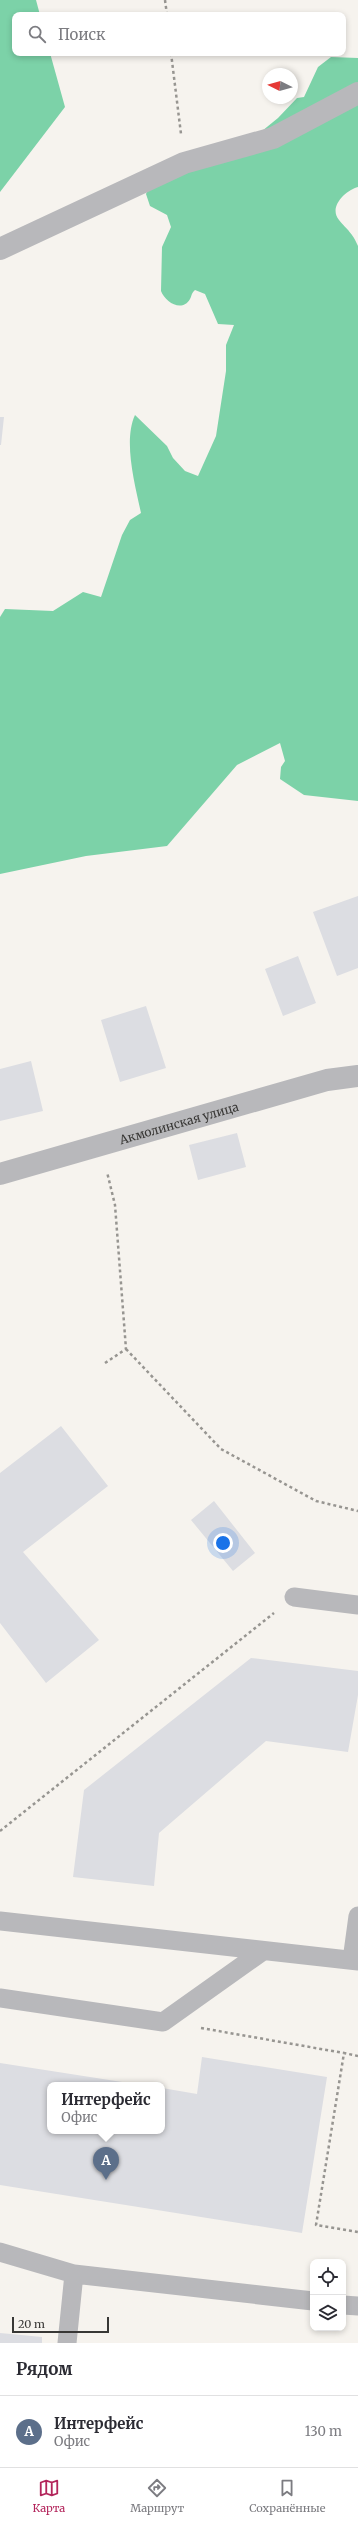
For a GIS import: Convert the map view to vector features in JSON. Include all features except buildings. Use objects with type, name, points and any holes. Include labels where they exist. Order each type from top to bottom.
[{"type":"street","points":[[0,249],[184,163],[273,138],[358,93]]},
{"type":"street","name":"Акмолинская улица","points":[[0,1174],[327,1080],[358,1076]]},
{"type":"lane","points":[[294,1597],[358,1605]]},
{"type":"lane","points":[[0,1921],[355,1960],[358,1916]]},
{"type":"lane","points":[[0,1998],[163,2022],[263,1951]]},
{"type":"lane","points":[[0,2252],[74,2274],[310,2301]]},
{"type":"lane","points":[[67,2343],[74,2274]]},
{"type":"lane","points":[[346,2305],[358,2306]]},
{"type":"path","points":[[165,0],[167,12]]},
{"type":"path","points":[[171,56],[184,163]]},
{"type":"path","points":[[100,1145],[115,1205],[126,1349],[221,1449],[316,1501],[358,1511]]},
{"type":"path","points":[[105,1363],[126,1349]]},
{"type":"path","points":[[0,1831],[294,1597]]},
{"type":"path","points":[[163,2022],[358,2056]]},
{"type":"path","points":[[344,2053],[316,2225],[358,2232]]},
{"type":"green space","points":[[0,0],[36,0],[39,12],[12,12],[12,56],[51,56],[65,107],[0,192]]},
{"type":"green space","points":[[331,57],[358,58],[358,187],[348,192],[340,200],[337,205],[336,215],[352,235],[358,246],[358,801],[304,795],[280,779],[281,767],[285,761],[280,743],[237,765],[167,846],[86,856],[0,874],[0,617],[5,609],[53,611],[83,592],[101,597],[122,535],[130,520],[141,513],[133,477],[130,450],[130,437],[135,415],[167,446],[173,458],[185,471],[198,476],[216,436],[226,371],[226,345],[234,325],[218,324],[205,294],[195,290],[187,303],[178,306],[170,302],[163,295],[161,291],[162,247],[171,227],[167,215],[150,206],[146,194],[154,175],[251,140],[278,118],[291,104],[298,104],[298,98],[304,97],[318,67]]},
{"type":"place","name":"Интерфейс","points":[[106,2180]]}]
